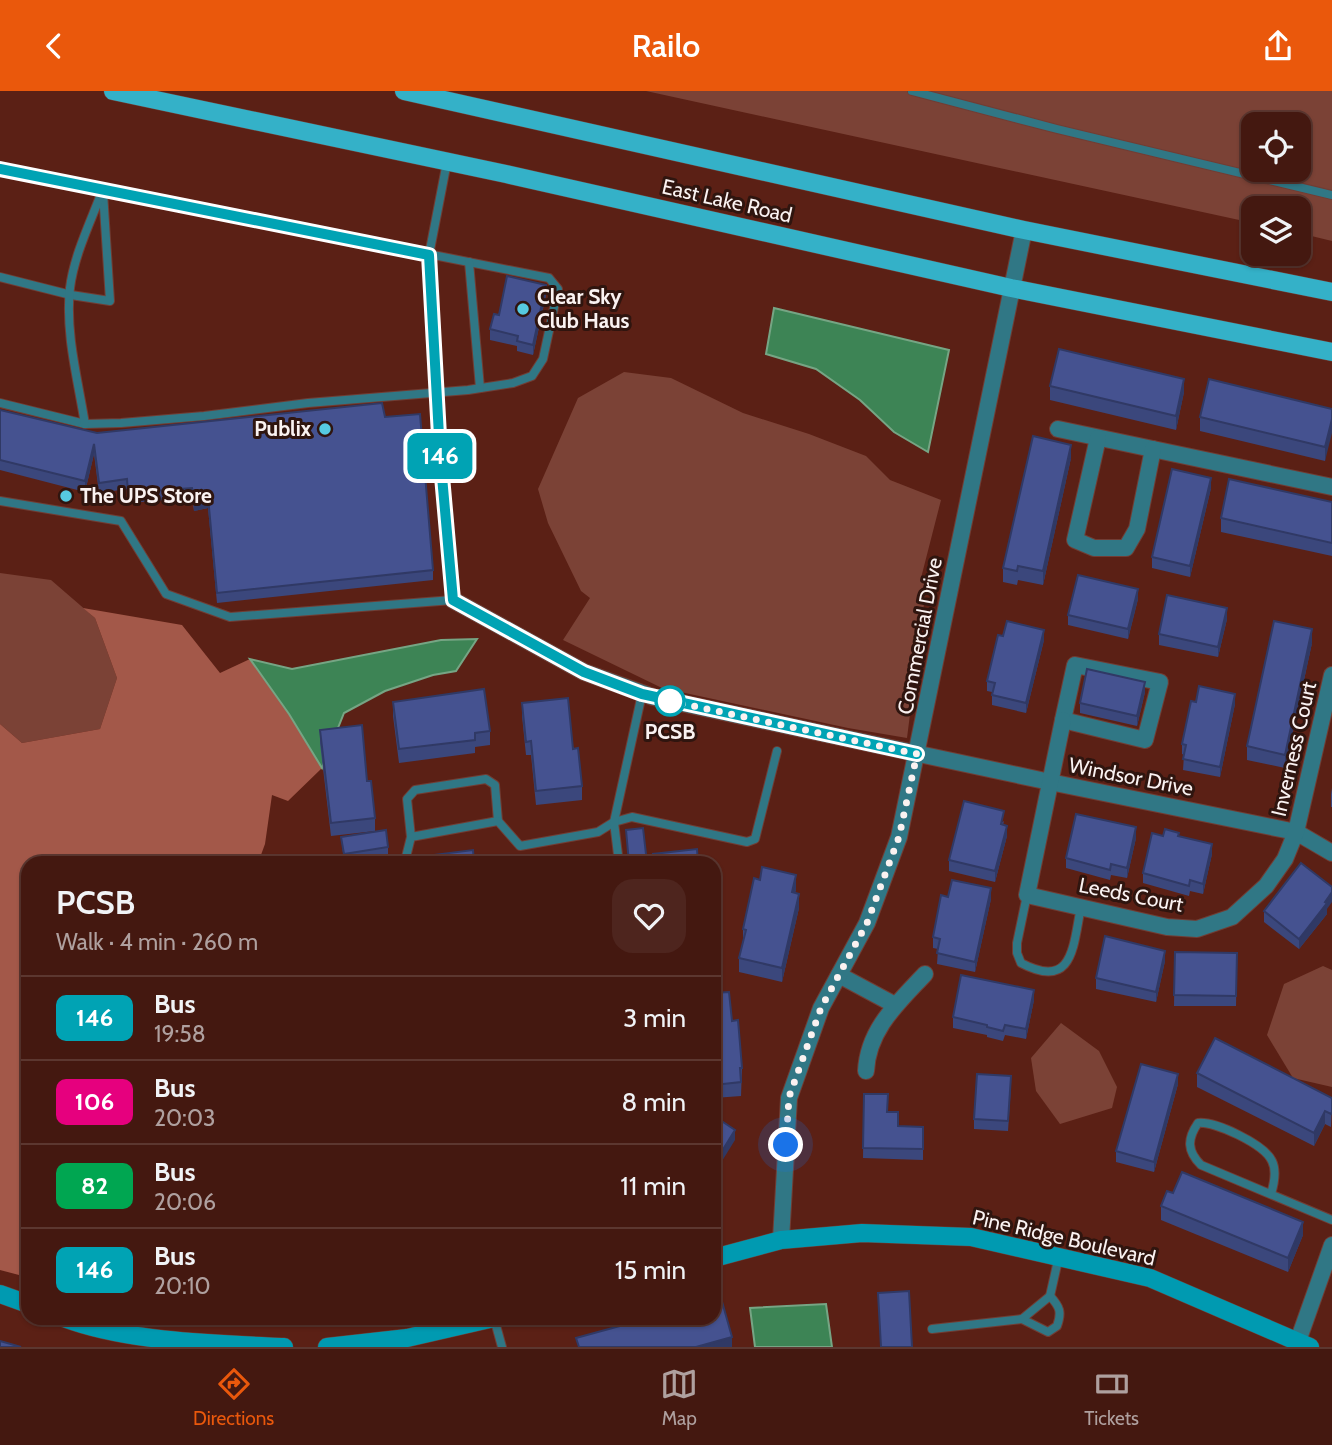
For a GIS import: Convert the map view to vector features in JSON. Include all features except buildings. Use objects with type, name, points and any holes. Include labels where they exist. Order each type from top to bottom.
[{"type":"main road","name":"East Lake Road","points":[[113,91],[447,162],[1011,288],[1332,352]]},
{"type":"main road","name":"East Lake Road","points":[[404,91],[1024,230],[1332,292]]},
{"type":"street","name":"Commercial Drive","points":[[781,1240],[789,1097],[821,1008],[867,923],[899,837],[1024,230]]},
{"type":"street","points":[[1058,429],[1332,487]]},
{"type":"street","points":[[1098,438],[1075,540],[1094,548],[1126,548],[1132,538],[1137,529],[1153,449]]},
{"type":"street","name":"Windsor Drive","points":[[453,600],[584,672],[642,694],[1296,832],[1332,853]]},
{"type":"street","points":[[1027,895],[1050,782],[1063,720],[1075,666],[1160,682],[1145,740],[1063,720]]},
{"type":"street","name":"Inverness Court","points":[[1296,832],[1332,675]]},
{"type":"street","name":"Leeds Court","points":[[1027,895],[1167,927],[1197,929],[1232,917],[1266,886],[1285,859],[1296,832]]},
{"type":"street","points":[[866,1071],[870,1044],[878,1027],[925,974]]},
{"type":"street","points":[[839,975],[895,1006]]},
{"type":"street","name":"Pine Ridge Boulevard","points":[[721,1256],[781,1240],[862,1233],[971,1237],[1150,1278],[1304,1344]]},
{"type":"street","points":[[1304,1344],[1332,1245]]},
{"type":"street","points":[[0,1294],[21,1302]]},
{"type":"street","points":[[83,1325],[197,1343],[284,1347]]},
{"type":"street","points":[[327,1347],[407,1338],[464,1325]]},
{"type":"lane","points":[[912,91],[1332,195]]},
{"type":"lane","points":[[0,501],[121,521],[166,594],[230,617],[453,600],[429,255],[447,162]]},
{"type":"lane","points":[[0,169],[549,278],[558,289],[543,359],[532,376],[513,383],[204,416],[85,424],[0,403]]},
{"type":"lane","points":[[85,424],[71,344],[71,295],[77,258],[103,190]]},
{"type":"lane","points":[[0,278],[110,302],[103,190]]},
{"type":"lane","points":[[469,262],[481,388]]},
{"type":"lane","points":[[618,856],[614,822],[642,694]]},
{"type":"lane","points":[[406,856],[411,837],[407,799],[415,790],[486,779],[495,785],[498,821],[520,846],[598,832],[614,822],[632,817],[747,842],[755,839],[777,751]]},
{"type":"lane","points":[[411,837],[498,821]]},
{"type":"lane","points":[[1027,895],[1017,953],[1021,963],[1048,972],[1059,970],[1066,964],[1080,907]]},
{"type":"lane","points":[[1271,1194],[1275,1171],[1272,1160],[1265,1152],[1221,1126],[1207,1122],[1198,1123],[1192,1131],[1190,1143],[1192,1156],[1201,1165],[1332,1220]]},
{"type":"lane","points":[[1022,1319],[1049,1296],[1059,1256]]},
{"type":"lane","points":[[932,1329],[1022,1319],[1048,1332],[1057,1327],[1061,1315],[1059,1306],[1049,1296]]},
{"type":"lane","points":[[496,1325],[502,1347]]},
{"type":"shaded area","points":[[646,91],[1332,91],[1332,241],[1311,236],[1311,196],[1241,196],[1241,220]]},
{"type":"shaded area","points":[[774,308],[949,350],[928,452],[894,432],[860,400],[816,369],[766,354]]},
{"type":"shaded area","points":[[624,372],[671,378],[743,413],[866,456],[890,480],[941,500],[921,578],[927,580],[907,738],[662,688],[563,640],[590,598],[581,591],[548,523],[538,489],[578,398]]},
{"type":"shaded area","points":[[0,573],[51,580],[95,618],[117,678],[100,729],[22,743],[0,724]]},
{"type":"shaded area","points":[[83,608],[182,625],[220,673],[250,659],[289,714],[322,768],[288,801],[272,795],[265,844],[261,856],[21,856],[19,1275],[0,1270],[0,724],[22,743],[100,729],[117,678],[95,618]]},
{"type":"shaded area","points":[[477,639],[456,671],[433,675],[385,691],[344,713],[322,768],[289,714],[250,659],[292,669],[441,640]]},
{"type":"shaded area","points":[[1323,966],[1332,970],[1332,1087],[1293,1078],[1267,1035],[1284,984]]},
{"type":"shaded area","points":[[1061,1023],[1099,1051],[1117,1087],[1112,1108],[1060,1124],[1036,1091],[1031,1058]]},
{"type":"shaded area","points":[[826,1304],[832,1347],[755,1347],[750,1308]]},
{"type":"bus line","name":"146","points":[[0,169],[429,255],[440,454],[453,600],[584,672],[642,694],[917,754]]},
{"type":"place","name":"Clear Sky Club Haus","points":[[523,309]]},
{"type":"place","name":"Publix","points":[[325,429]]},
{"type":"place","name":"The UPS Store","points":[[66,496]]},
{"type":"place","name":"PCSB","points":[[670,701]]},
{"type":"route","points":[[670,701],[917,754],[899,837],[867,923],[821,1008],[789,1097],[786,1145]]}]
